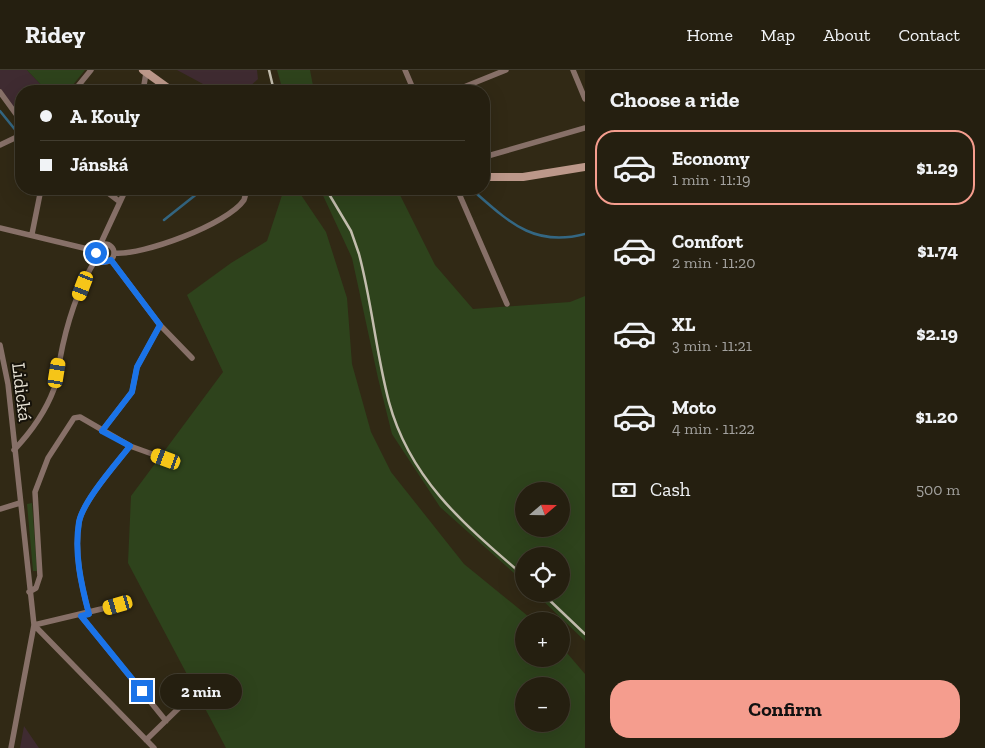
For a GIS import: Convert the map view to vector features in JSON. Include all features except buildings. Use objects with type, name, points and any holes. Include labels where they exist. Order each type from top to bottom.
[{"type":"main road","points":[[144,71],[164,85]]},
{"type":"main road","points":[[490,177],[523,177],[585,167]]},
{"type":"street","points":[[79,85],[91,70]]},
{"type":"street","points":[[405,70],[411,85]]},
{"type":"street","points":[[469,85],[506,70]]},
{"type":"street","points":[[573,70],[585,99]]},
{"type":"street","points":[[143,85],[144,71]]},
{"type":"street","points":[[0,92],[15,113]]},
{"type":"street","points":[[490,155],[585,128]]},
{"type":"street","points":[[0,145],[15,138]]},
{"type":"street","points":[[32,234],[40,195]]},
{"type":"street","points":[[111,195],[120,202]]},
{"type":"street","points":[[14,450],[41,417],[55,388],[70,320],[90,269],[97,258],[96,251],[123,195]]},
{"type":"street","points":[[114,253],[126,254],[175,240],[215,222],[243,200],[245,195]]},
{"type":"street","points":[[460,195],[507,304]]},
{"type":"street","points":[[0,228],[32,234],[96,251]]},
{"type":"street","points":[[100,245],[110,245],[114,253],[111,260]]},
{"type":"street","points":[[97,258],[102,262],[111,260]]},
{"type":"street","points":[[111,260],[160,325],[192,358]]},
{"type":"street","points":[[102,431],[132,392],[137,367],[160,325]]},
{"type":"street","name":"Lidická","points":[[0,345],[8,384],[34,625],[10,748]]},
{"type":"street","points":[[29,592],[36,588],[40,576],[35,492],[42,471],[74,418],[80,417],[130,446],[166,459]]},
{"type":"street","points":[[89,614],[78,569],[79,521],[92,496],[130,446]]},
{"type":"street","points":[[0,509],[20,503]]},
{"type":"street","points":[[34,625],[81,616],[118,605]]},
{"type":"street","points":[[81,616],[166,721]]},
{"type":"street","points":[[34,625],[154,748]]},
{"type":"street","points":[[146,740],[182,705]]},
{"type":"shaded area","points":[[0,70],[27,70],[41,85],[15,85],[15,110],[0,89]]},
{"type":"shaded area","points":[[177,70],[257,70],[258,79],[252,85],[205,85]]},
{"type":"shaded area","points":[[24,726],[39,748],[20,748]]},
{"type":"green space","points":[[27,70],[85,70],[73,85],[41,85]]},
{"type":"green space","points":[[277,70],[310,70],[313,85],[281,85]]},
{"type":"green space","points":[[282,195],[301,195],[326,232],[347,298],[352,364],[371,432],[391,472],[464,564],[523,612],[515,612],[515,667],[570,667],[570,656],[585,674],[585,748],[226,748],[128,563],[131,496],[223,372],[187,295],[231,263],[267,241]]},
{"type":"green space","points":[[323,195],[400,195],[435,265],[473,309],[570,302],[585,296],[585,641],[570,627],[570,612],[555,612],[544,602],[570,602],[570,547],[515,547],[515,574],[440,507],[392,434],[352,258]]},
{"type":"green space","points":[[32,503],[37,571],[33,571],[27,504]]},
{"type":"waterway","points":[[0,111],[15,130]]},
{"type":"waterway","points":[[164,220],[195,195]]},
{"type":"waterway","points":[[478,195],[501,215],[525,230],[538,235],[568,237],[585,234]]},
{"type":"railway","points":[[269,70],[273,85]]},
{"type":"railway","points":[[330,195],[351,231],[359,254],[389,402],[398,430],[411,455],[443,500],[481,539],[515,568]]},
{"type":"railway","points":[[551,602],[585,634]]},
{"type":"route","points":[[96,253],[97,258],[102,262],[111,260],[135,289],[160,325],[145,349],[137,367],[132,392],[102,431],[130,446],[92,496],[79,521],[78,569],[89,614],[81,616],[142,691]]}]
